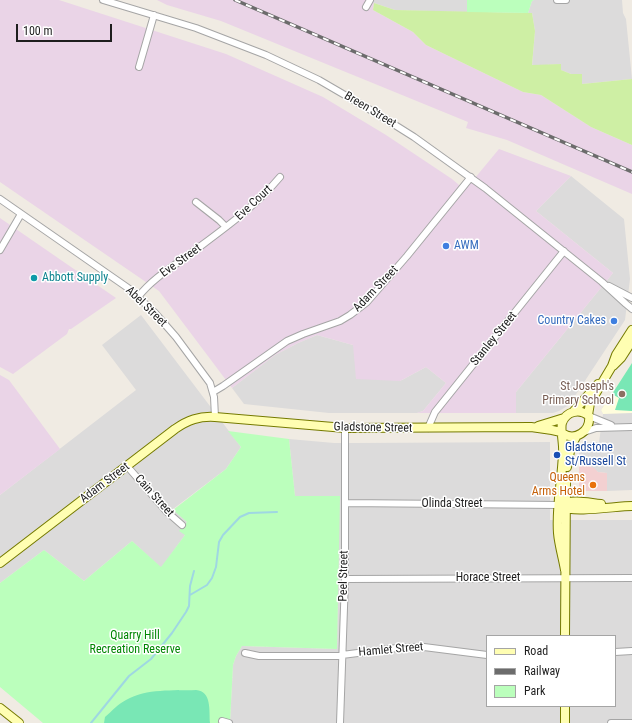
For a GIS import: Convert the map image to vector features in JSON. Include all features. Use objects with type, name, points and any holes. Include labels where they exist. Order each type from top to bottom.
[{"type":"main road","points":[[564,505],[571,446],[576,437],[584,432],[589,424],[590,403],[612,366],[616,355],[632,330]]},
{"type":"main road","points":[[565,635],[562,424],[564,418],[573,412],[612,366],[621,358],[632,341]]},
{"type":"main road","points":[[573,412],[581,411],[589,416]]},
{"type":"main road","name":"Adam Street","points":[[0,563],[188,421],[199,417],[215,417]]},
{"type":"main road","name":"Gladstone Street","points":[[215,417],[345,428],[531,428],[552,430],[562,433]]},
{"type":"main road","name":"Gladstone Street","points":[[531,428],[564,418]]},
{"type":"main road","points":[[562,433],[567,436],[576,437]]},
{"type":"main road","name":"Olinda Street","points":[[564,505],[583,502],[632,506]]},
{"type":"main road","points":[[565,707],[565,723]]},
{"type":"main road","points":[[0,708],[19,723]]},
{"type":"street","name":"Breen Street","points":[[103,0],[196,28],[266,55],[300,70],[335,89],[401,128],[471,177],[602,282],[632,309]]},
{"type":"street","points":[[366,7],[370,0]]},
{"type":"street","points":[[557,0],[566,0]]},
{"type":"street","points":[[139,67],[154,15]]},
{"type":"street","name":"Eve Court","points":[[226,227],[261,198],[280,177]]},
{"type":"street","name":"Adam Street","points":[[213,392],[287,342],[303,334],[340,321],[367,302],[407,256],[471,177]]},
{"type":"street","name":"Abel Street","points":[[0,199],[138,297],[176,337],[207,378],[213,392],[215,417]]},
{"type":"street","points":[[196,202],[226,227]]},
{"type":"street","points":[[0,250],[21,214]]},
{"type":"street","name":"Eve Street","points":[[138,297],[153,281],[226,227]]},
{"type":"street","name":"Stanley Street","points":[[428,428],[435,412],[564,251]]},
{"type":"street","name":"Breen Street","points":[[602,282],[632,298]]},
{"type":"street","points":[[589,416],[606,424],[619,427]]},
{"type":"street","points":[[584,432],[596,428],[632,427]]},
{"type":"street","name":"Peel Street","points":[[340,723],[345,579],[345,428]]},
{"type":"street","name":"Cain Street","points":[[127,466],[166,511],[182,525]]},
{"type":"street","name":"Olinda Street","points":[[345,503],[564,505]]},
{"type":"street","name":"Horace Street","points":[[345,579],[565,574],[632,578]]},
{"type":"street","name":"Hamlet Street","points":[[245,653],[259,656],[342,655],[397,648],[424,647],[486,655]]},
{"type":"street","points":[[616,652],[632,651]]},
{"type":"street","points":[[222,721],[229,723]]},
{"type":"street","points":[[611,723],[632,723]]},
{"type":"shaded area","points":[[0,0],[59,0],[226,54],[323,97],[386,135],[452,179],[465,190],[499,149],[571,176],[536,211],[613,273],[516,392],[516,413],[417,413],[423,411],[446,383],[426,367],[400,381],[356,379],[353,345],[317,335],[275,355],[232,388],[159,291],[0,182]]},
{"type":"shaded area","points":[[157,0],[365,0],[374,3],[373,10],[413,32],[426,45],[523,92],[541,95],[591,127],[632,145],[632,194],[507,140],[466,128],[468,122],[221,21],[167,5]]},
{"type":"shaded area","points":[[365,0],[467,0],[467,12],[395,10]]},
{"type":"shaded area","points":[[622,0],[623,13],[626,19],[632,79],[582,84],[571,74],[561,70],[561,64],[532,66],[535,31],[532,13],[528,13],[532,1]]},
{"type":"shaded area","points":[[571,176],[624,219],[630,279],[625,320],[569,405],[553,413],[516,413],[516,392],[613,273],[536,211]]},
{"type":"shaded area","points":[[0,218],[116,298],[69,329],[67,334],[13,374],[0,367]]},
{"type":"shaded area","points":[[141,315],[241,447],[226,469],[173,509],[187,522],[185,535],[161,568],[132,541],[84,581],[44,550],[0,583],[0,495],[136,390],[102,345]]},
{"type":"shaded area","points":[[317,335],[353,345],[400,381],[426,367],[446,383],[423,411],[417,413],[329,413],[244,404],[232,388],[275,355]]},
{"type":"shaded area","points":[[632,363],[632,490],[607,491],[607,473],[598,472],[589,466],[579,466],[579,446],[583,442],[599,442],[603,414],[601,410]]},
{"type":"shaded area","name":"St Joseph's Primary School","points":[[632,363],[632,413],[603,414],[601,410]]},
{"type":"shaded area","points":[[0,375],[9,380],[60,449],[0,495]]},
{"type":"shaded area","points":[[289,439],[334,443],[550,442],[550,520],[632,520],[632,723],[230,723],[233,665],[242,646],[337,649],[339,496],[295,496]]},
{"type":"shaded area","name":"Queens Arms Hotel","points":[[579,466],[589,466],[598,472],[607,473],[607,491],[579,491]]},
{"type":"green space","points":[[467,0],[534,0],[532,1],[528,13],[467,12]]},
{"type":"green space","points":[[374,3],[395,10],[532,13],[535,31],[532,65],[561,64],[561,70],[571,74],[582,74],[582,84],[632,79],[632,145],[591,127],[541,95],[523,92],[426,45],[413,32],[373,10]]},
{"type":"green space","name":"St Joseph's Primary School","points":[[632,363],[632,411],[615,410],[619,398],[612,394]]},
{"type":"green space","name":"Quarry Hill Recreation Reserve","points":[[228,431],[289,439],[295,496],[340,496],[337,649],[242,646],[233,665],[230,723],[43,723],[0,687],[0,583],[44,550],[84,581],[132,541],[161,567],[185,535],[179,531],[187,522],[173,510],[226,469],[241,447]]},
{"type":"green space","points":[[196,690],[205,694],[209,702],[210,723],[104,723],[105,717],[115,708],[134,696],[160,691]]},
{"type":"waterway","points":[[190,595],[207,585],[212,578],[216,567],[219,542],[223,535],[240,517],[249,513],[277,512]]},
{"type":"waterway","points":[[91,723],[129,676],[151,659],[172,633],[189,606],[190,586],[194,571]]},
{"type":"railway","points":[[235,0],[632,172]]},
{"type":"place","name":"AWM","points":[[446,246]]},
{"type":"place","name":"Abbott Supply","points":[[34,278]]},
{"type":"place","name":"Country Cakes","points":[[614,321]]},
{"type":"place","name":"St Joseph's Primary School","points":[[622,394]]},
{"type":"place","name":"Gladstone St/Russell St","points":[[557,455]]},
{"type":"place","name":"Queens Arms Hotel","points":[[593,485]]}]
